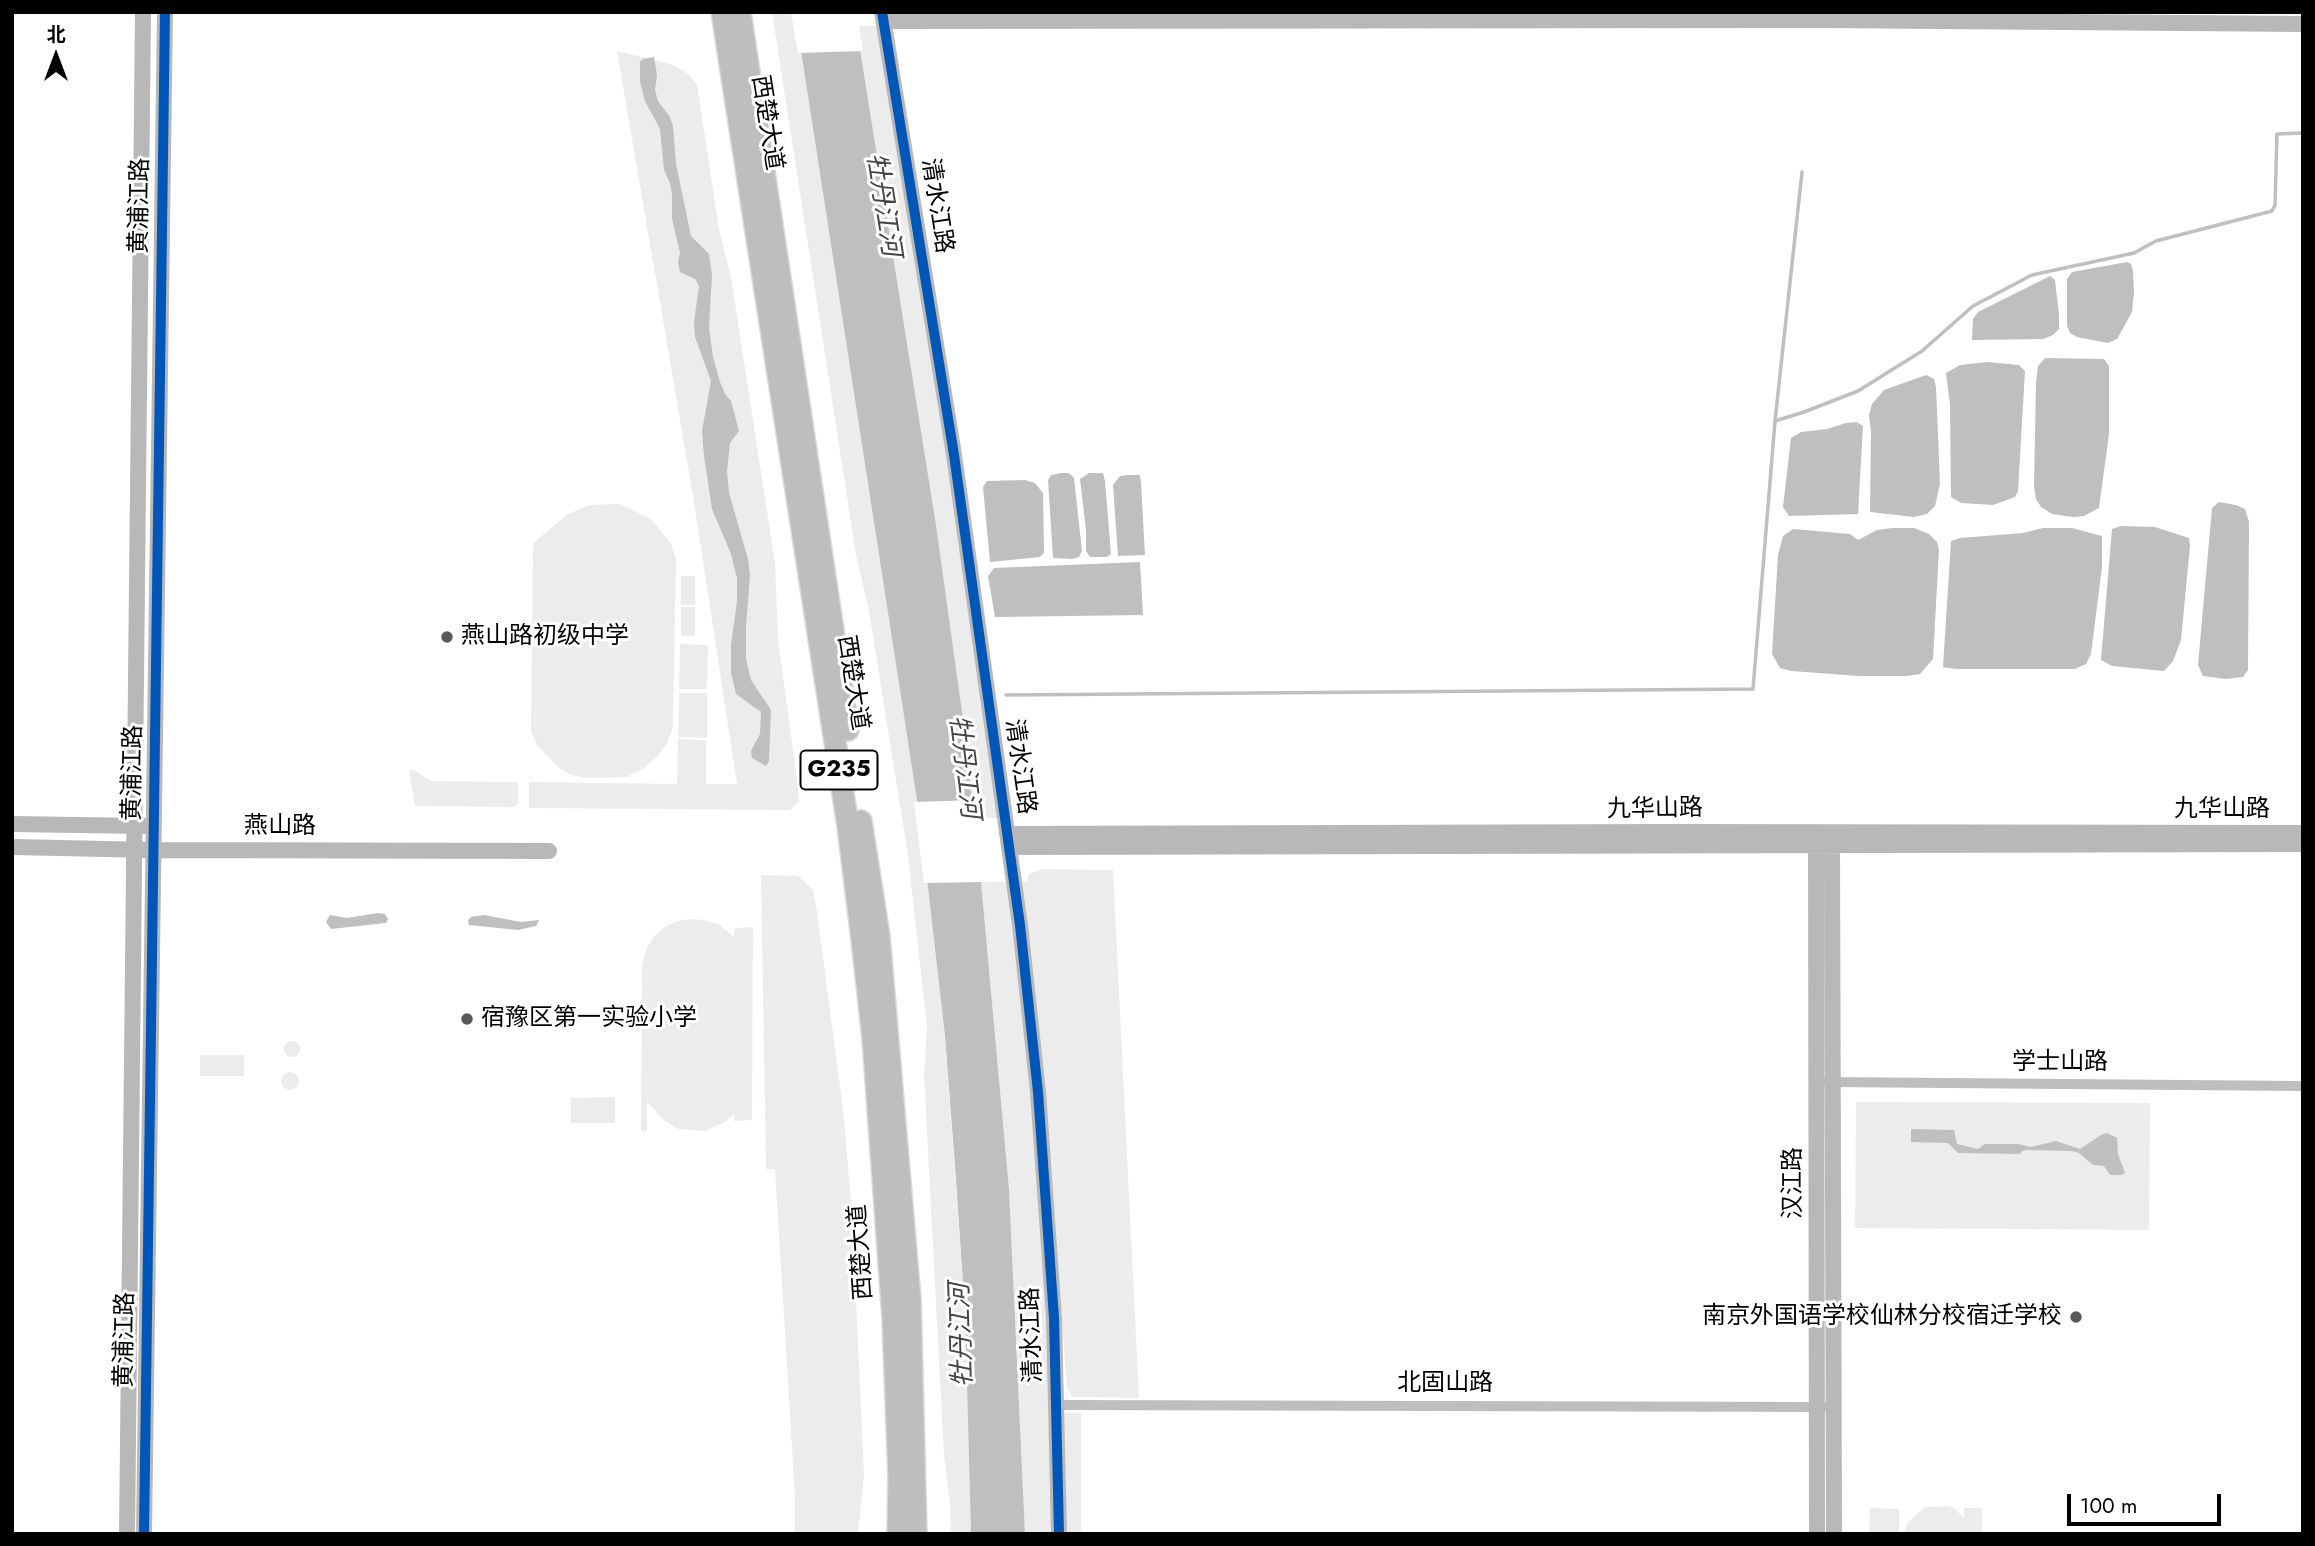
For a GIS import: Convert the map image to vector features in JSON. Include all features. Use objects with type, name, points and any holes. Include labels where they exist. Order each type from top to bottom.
[{"type":"highway","name":"西楚大道","points":[[722,12],[848,826],[862,939],[873,1038],[893,1318],[898,1534]]},
{"type":"highway","name":"西楚大道","points":[[740,12],[878,936],[910,1300],[916,1534]]},
{"type":"street","name":"黄浦江路","points":[[127,1534],[143,12]]},
{"type":"street","name":"黄浦江路","points":[[144,1534],[165,12]]},
{"type":"street","points":[[883,17],[2303,24]]},
{"type":"street","name":"清水江路","points":[[883,17],[954,455],[1008,840],[1038,1092],[1054,1318],[1059,1534]]},
{"type":"street","points":[[12,824],[154,825]]},
{"type":"street","name":"九华山路","points":[[1008,840],[1824,839],[2303,833]]},
{"type":"street","name":"九华山路","points":[[1824,839],[2303,844]]},
{"type":"street","name":"汉江路","points":[[1824,839],[1825,1082],[1834,1407],[1834,1534]]},
{"type":"street","name":"燕山路","points":[[12,847],[549,851]]},
{"type":"street","name":"汉江路","points":[[1817,1534],[1825,1082]]},
{"type":"street","name":"学士山路","points":[[1825,1082],[2303,1086]]},
{"type":"street","name":"北固山路","points":[[1056,1405],[1834,1407]]},
{"type":"shaded area","points":[[772,12],[795,12],[921,826],[945,1036],[965,1311],[971,1534],[951,1534],[944,1456],[924,1075],[927,1026],[908,856],[869,611],[856,555]]},
{"type":"shaded area","points":[[856,26],[880,26],[1003,818],[974,818],[936,525]]},
{"type":"shaded area","points":[[617,51],[671,64],[687,73],[697,84],[719,229],[731,277],[775,563],[778,639],[799,801],[790,810],[529,808],[529,782],[677,784],[678,739],[706,740],[706,784],[737,784],[693,496]]},
{"type":"shaded area","points":[[620,504],[651,519],[671,544],[676,559],[673,727],[667,743],[657,757],[643,769],[627,777],[586,778],[559,768],[538,746],[531,732],[533,543],[568,514],[590,505]]},
{"type":"shaded area","points":[[681,576],[695,576],[695,605],[681,605]]},
{"type":"shaded area","points":[[681,607],[695,607],[695,636],[681,636]]},
{"type":"shaded area","points":[[680,644],[708,645],[707,689],[679,689]]},
{"type":"shaded area","points":[[679,693],[707,693],[707,738],[678,737]]},
{"type":"shaded area","points":[[409,770],[414,770],[431,781],[518,782],[518,804],[514,807],[415,806]]},
{"type":"shaded area","points":[[1042,869],[1113,870],[1139,1398],[1072,1397],[1067,1388],[1060,1295],[1064,1413],[1081,1413],[1081,1534],[1025,1534],[1009,1189],[981,882],[1027,881],[1029,874]]},
{"type":"shaded area","points":[[761,875],[798,876],[813,890],[817,912],[843,1109],[852,1212],[864,1475],[858,1534],[795,1534],[775,1169],[766,1169]]},
{"type":"shaded area","points":[[691,919],[718,924],[734,937],[735,928],[753,927],[752,1120],[734,1121],[734,1114],[725,1122],[705,1131],[678,1129],[664,1120],[647,1102],[647,1131],[641,1131],[642,965],[654,936],[666,926]]},
{"type":"shaded area","points":[[292,1041],[298,1043],[298,1055],[292,1057],[286,1055],[284,1049],[286,1043]]},
{"type":"shaded area","points":[[200,1055],[244,1055],[244,1076],[200,1076]]},
{"type":"shaded area","points":[[290,1072],[296,1075],[299,1081],[296,1087],[290,1090],[284,1087],[281,1081],[284,1075]]},
{"type":"shaded area","points":[[615,1097],[615,1123],[571,1123],[571,1098]]},
{"type":"shaded area","points":[[1856,1102],[2150,1103],[2149,1230],[1855,1228]]},
{"type":"shaded area","points":[[1948,1506],[1964,1518],[1964,1508],[1982,1508],[1982,1534],[1903,1534],[1908,1522],[1925,1507]]},
{"type":"shaded area","points":[[1870,1508],[1899,1509],[1899,1534],[1869,1534]]},
{"type":"water","name":"牡丹江河","points":[[795,12],[854,12],[936,525],[965,734],[1009,1189],[1025,1534],[971,1534],[965,1311],[955,1166],[945,1036],[921,826]]},
{"type":"water","points":[[654,57],[657,75],[655,90],[658,101],[673,126],[676,164],[691,236],[709,254],[712,275],[709,328],[713,357],[720,382],[731,401],[739,431],[730,443],[727,471],[729,493],[750,575],[746,659],[751,680],[771,710],[769,761],[766,766],[752,758],[751,751],[760,734],[761,712],[736,694],[731,673],[737,578],[731,554],[712,509],[704,456],[702,431],[711,381],[695,337],[694,322],[699,286],[695,279],[680,272],[680,253],[672,219],[672,194],[664,170],[660,129],[645,101],[640,82],[640,62]]},
{"type":"water","points":[[2127,262],[2131,264],[2133,271],[2132,312],[2117,339],[2108,343],[2070,333],[2067,326],[2067,279],[2072,272]]},
{"type":"water","points":[[2050,276],[2055,280],[2059,315],[2059,329],[2053,335],[2043,339],[1972,340],[1973,319],[1978,312]]},
{"type":"water","points":[[2045,358],[2104,359],[2109,366],[2109,434],[2099,508],[2084,516],[2052,514],[2041,507],[2036,499],[2036,383],[2038,366]]},
{"type":"water","points":[[1987,362],[2019,365],[2025,371],[2018,491],[2015,497],[1993,505],[1961,503],[1951,497],[1950,405],[1946,373],[1960,365]]},
{"type":"water","points":[[1926,375],[1934,379],[1936,387],[1940,484],[1935,506],[1927,514],[1914,517],[1870,512],[1869,415],[1872,404],[1884,390]]},
{"type":"water","points":[[1857,422],[1863,426],[1858,514],[1789,516],[1783,507],[1791,438],[1801,432]]},
{"type":"water","points":[[1069,473],[1074,478],[1082,551],[1079,557],[1072,559],[1053,558],[1048,480],[1051,475]]},
{"type":"water","points":[[1089,473],[1103,473],[1105,481],[1111,554],[1107,557],[1090,557],[1086,551],[1080,479]]},
{"type":"water","points":[[1140,475],[1145,555],[1118,556],[1113,485],[1120,476]]},
{"type":"water","points":[[1025,480],[1035,483],[1043,493],[1044,553],[1040,557],[990,562],[983,487],[987,481]]},
{"type":"water","points":[[2219,502],[2245,509],[2249,522],[2248,670],[2243,677],[2226,679],[2203,676],[2198,665],[2212,508]]},
{"type":"water","points":[[2121,526],[2155,527],[2189,538],[2181,640],[2173,661],[2164,671],[2112,666],[2101,660],[2112,529]]},
{"type":"water","points":[[1914,528],[1929,534],[1937,542],[1939,550],[1933,659],[1920,674],[1907,676],[1859,676],[1780,668],[1772,654],[1778,555],[1783,536],[1793,529],[1850,534],[1858,540],[1877,530]]},
{"type":"water","points":[[2043,528],[2072,528],[2102,536],[2102,567],[2091,654],[2086,664],[2075,669],[1943,667],[1951,541],[2023,533]]},
{"type":"water","points":[[1140,562],[1143,615],[995,617],[988,576],[994,568]]},
{"type":"water","points":[[385,914],[388,919],[386,923],[331,929],[326,922],[330,915],[347,918]]},
{"type":"water","points":[[484,915],[521,922],[539,920],[536,926],[518,930],[469,925],[468,920],[471,917]]},
{"type":"water","points":[[1911,1129],[1954,1130],[1957,1144],[1978,1149],[1985,1144],[2018,1144],[2031,1147],[2056,1141],[2080,1149],[2107,1133],[2117,1138],[2118,1154],[2125,1173],[2110,1175],[2104,1166],[2093,1165],[2079,1153],[2072,1151],[1958,1153],[1948,1143],[1911,1142]]},
{"type":"pier","points":[[791,12],[857,12],[863,51],[798,53]]},
{"type":"pier","points":[[975,800],[985,882],[924,883],[914,802]]},
{"type":"waterway","points":[[1775,421],[1858,391],[1922,351],[1973,306],[2032,275],[2134,253],[2156,241],[2272,211],[2275,205],[2277,134],[2303,133]]},
{"type":"waterway","points":[[1006,695],[1753,689],[1775,421],[1802,172]]},
{"type":"cycle path","points":[[144,1534],[165,12]]},
{"type":"cycle path","points":[[882,12],[954,455],[1020,925],[1038,1092],[1054,1318],[1059,1534]]},
{"type":"place","name":"燕山路初级中学","points":[[447,637]]},
{"type":"place","name":"宿豫区第一实验小学","points":[[467,1019]]},
{"type":"place","name":"南京外国语学校仙林分校宿迁学校","points":[[2076,1317]]}]
